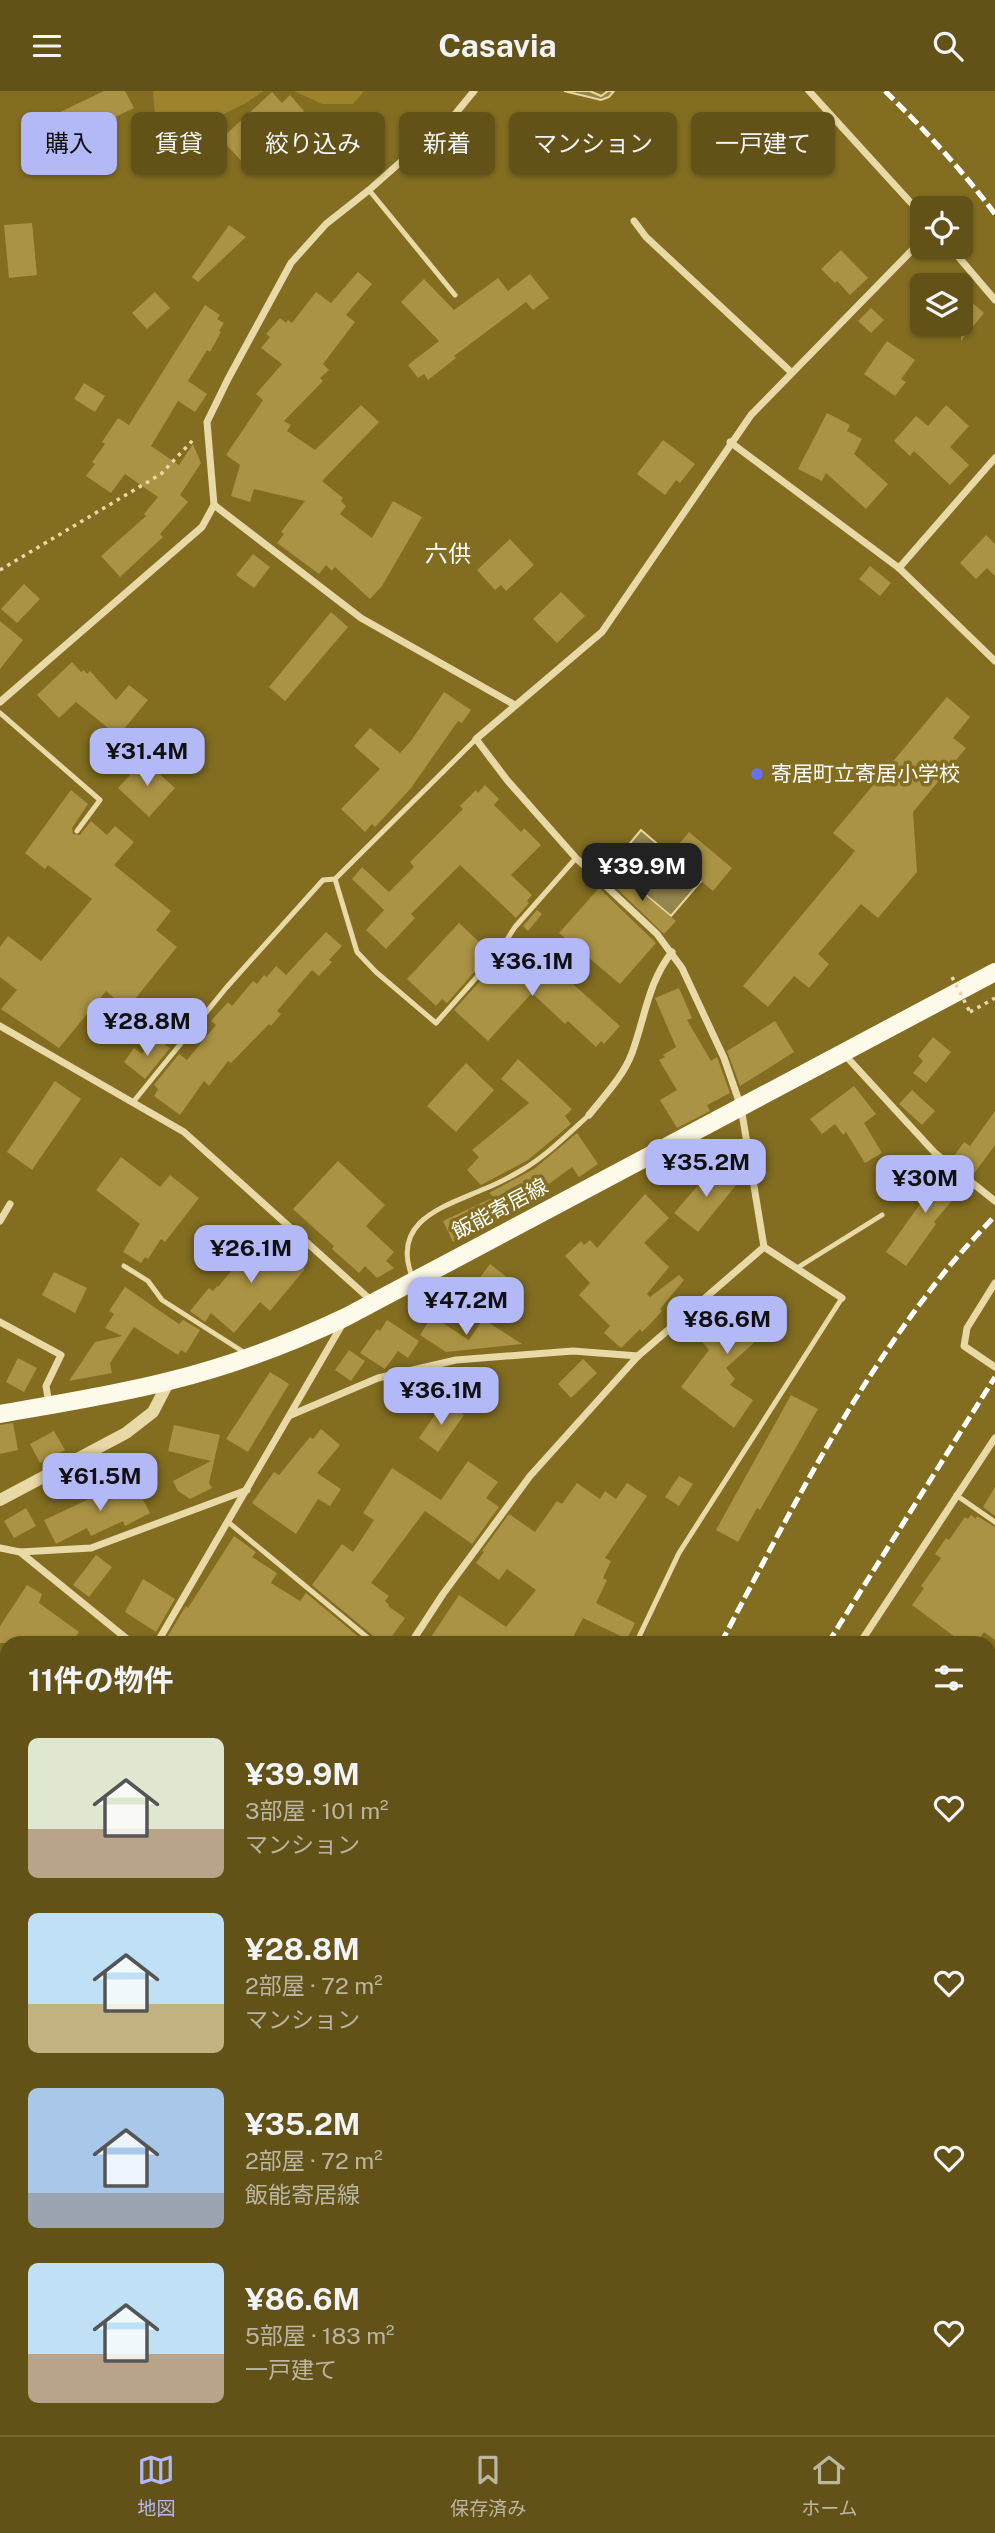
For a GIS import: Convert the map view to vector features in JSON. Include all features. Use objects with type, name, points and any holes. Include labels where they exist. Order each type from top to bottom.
[{"type":"main road","name":"飯能寄居線","points":[[0,1414],[169,1381],[298,1340],[373,1303],[995,972]]},
{"type":"street","points":[[0,702],[202,527],[214,505],[207,422],[291,263],[326,224],[456,113],[474,91]]},
{"type":"street","points":[[809,91],[910,202]]},
{"type":"street","points":[[634,221],[646,237],[791,372]]},
{"type":"street","points":[[842,1298],[764,1247],[741,1107],[724,1058],[672,953],[657,933],[576,858],[507,781],[476,739],[602,632],[751,415],[910,252]]},
{"type":"street","points":[[961,259],[995,298]]},
{"type":"street","points":[[730,442],[899,568],[995,661]]},
{"type":"street","points":[[899,568],[995,458]]},
{"type":"street","points":[[214,505],[361,618],[515,705]]},
{"type":"street","points":[[589,1115],[627,1065],[654,981],[672,953]]},
{"type":"street","points":[[0,1026],[184,1132],[373,1303]]},
{"type":"street","points":[[843,1052],[935,1153],[995,1201]]},
{"type":"street","points":[[0,1221],[10,1204]]},
{"type":"street","points":[[416,1636],[443,1594],[530,1476],[638,1356],[764,1247]]},
{"type":"street","points":[[995,1283],[967,1328],[964,1346],[995,1367]]},
{"type":"street","points":[[161,1636],[346,1317]]},
{"type":"street","points":[[0,1322],[61,1355],[46,1386],[49,1405]]},
{"type":"street","points":[[290,1416],[378,1378],[456,1360],[573,1351],[638,1356]]},
{"type":"street","points":[[0,1500],[127,1433],[153,1412],[169,1381]]},
{"type":"street","points":[[865,1636],[995,1438]]},
{"type":"street","points":[[0,1548],[20,1552],[91,1548],[247,1489]]},
{"type":"street","points":[[20,1552],[123,1636]]},
{"type":"lane","points":[[369,190],[455,295]]},
{"type":"lane","points":[[0,713],[100,800],[77,831]]},
{"type":"lane","points":[[134,1101],[226,988],[323,880],[335,879],[476,739]]},
{"type":"lane","points":[[335,879],[357,952],[376,972],[436,1023],[499,952],[515,927],[576,858]]},
{"type":"lane","points":[[414,1281],[407,1263],[407,1248],[422,1220],[433,1210],[488,1188],[525,1168],[589,1115]]},
{"type":"lane","points":[[797,1268],[882,1215]]},
{"type":"lane","points":[[124,1266],[149,1281],[162,1300],[251,1357]]},
{"type":"lane","points":[[639,1636],[679,1553],[842,1298]]},
{"type":"lane","points":[[956,1495],[995,1522]]},
{"type":"lane","points":[[228,1522],[366,1636]]},
{"type":"path","points":[[0,571],[160,474],[207,422]]},
{"type":"path","points":[[952,977],[970,1011],[995,998]]},
{"type":"shaded area","points":[[153,91],[264,91],[227,112],[155,112]]},
{"type":"shaded area","points":[[294,91],[364,91],[353,104],[322,104]]},
{"type":"shaded area","points":[[564,91],[590,91],[601,96],[608,91],[614,91],[601,100]]},
{"type":"shaded area","points":[[641,830],[701,881],[671,916],[611,866]]},
{"type":"building","points":[[104,91],[125,91],[134,108],[117,116],[117,112],[60,112]]},
{"type":"building","points":[[272,92],[282,103],[290,95],[304,111],[303,112],[250,112]]},
{"type":"building","points":[[241,121],[241,161],[227,146],[227,133]]},
{"type":"building","points":[[32,223],[37,275],[9,278],[4,225]]},
{"type":"building","points":[[229,225],[246,237],[198,282],[192,277]]},
{"type":"building","points":[[841,250],[868,278],[850,295],[821,269]]},
{"type":"building","points":[[358,272],[372,284],[346,315],[355,322],[323,364],[329,370],[320,378],[323,381],[284,421],[291,425],[287,431],[315,450],[361,405],[379,422],[322,481],[343,498],[341,501],[346,506],[340,514],[372,538],[393,501],[422,517],[382,586],[370,599],[335,567],[332,571],[326,565],[319,574],[277,543],[284,534],[281,532],[305,501],[254,489],[250,502],[231,496],[240,465],[226,455],[263,400],[256,394],[282,364],[261,348],[270,337],[266,334],[280,318],[286,323],[288,320],[292,323],[316,292],[331,303]]},
{"type":"building","points":[[530,274],[549,298],[533,310],[526,302],[454,356],[456,358],[428,380],[424,374],[418,378],[408,365],[439,341],[401,302],[424,279],[454,310],[498,278],[508,291]]},
{"type":"building","points":[[155,292],[170,308],[147,329],[132,313]]},
{"type":"building","points":[[973,303],[984,313],[973,326]]},
{"type":"building","points":[[205,305],[220,315],[217,319],[224,323],[210,352],[207,350],[188,381],[207,394],[195,412],[178,401],[151,446],[179,465],[193,444],[201,463],[180,495],[188,502],[160,534],[163,537],[120,577],[101,556],[146,516],[144,514],[158,497],[125,474],[111,493],[86,476],[105,444],[102,442],[118,418],[129,425]]},
{"type":"building","points":[[871,308],[884,320],[871,333],[858,321]]},
{"type":"building","points":[[887,341],[915,360],[901,379],[906,382],[895,396],[864,374]]},
{"type":"building","points":[[84,383],[105,396],[95,412],[74,399]]},
{"type":"building","points":[[946,405],[969,426],[950,447],[969,465],[950,485],[914,451],[910,456],[894,441],[916,416],[928,426]]},
{"type":"building","points":[[827,413],[850,425],[847,431],[862,439],[854,454],[888,484],[866,509],[826,473],[822,481],[798,469]]},
{"type":"building","points":[[663,440],[695,464],[680,483],[676,480],[665,495],[637,474]]},
{"type":"building","points":[[986,535],[995,544],[995,576],[987,568],[976,579],[960,563]]},
{"type":"building","points":[[510,539],[534,565],[506,591],[501,585],[495,590],[477,570]]},
{"type":"building","points":[[253,554],[270,567],[254,588],[236,575]]},
{"type":"building","points":[[870,566],[891,583],[880,596],[859,579]]},
{"type":"building","points":[[24,584],[40,599],[17,623],[1,609]]},
{"type":"building","points":[[561,592],[585,616],[557,643],[533,619]]},
{"type":"building","points":[[331,612],[348,627],[285,701],[269,687]]},
{"type":"building","points":[[0,621],[23,640],[0,669]]},
{"type":"building","points":[[72,662],[81,672],[84,670],[87,674],[90,671],[116,700],[129,685],[148,700],[118,736],[76,702],[59,718],[37,695]]},
{"type":"building","points":[[444,692],[471,710],[462,723],[458,721],[411,788],[375,827],[372,824],[365,832],[341,809],[380,769],[354,746],[370,728],[400,753]]},
{"type":"building","points":[[947,697],[970,717],[953,738],[966,748],[913,812],[917,872],[878,918],[861,904],[818,954],[829,964],[809,988],[794,976],[768,1007],[743,986],[855,851],[833,833]]},
{"type":"building","points":[[144,760],[175,788],[149,817],[118,788]]},
{"type":"building","points":[[485,785],[499,799],[494,805],[521,832],[524,828],[541,845],[511,875],[532,895],[527,901],[529,903],[516,918],[460,865],[411,914],[415,918],[386,949],[366,930],[384,910],[352,879],[362,867],[389,892],[414,867],[410,862],[463,809],[460,806]]},
{"type":"building","points":[[71,790],[88,804],[72,828],[73,834],[80,835],[91,821],[107,835],[115,826],[134,842],[114,865],[171,911],[156,930],[177,947],[127,1009],[106,991],[59,1048],[1,1009],[17,990],[0,977],[0,947],[8,936],[41,961],[92,899],[48,865],[45,869],[25,853]]},
{"type":"building","points":[[689,832],[732,868],[713,891],[670,855]]},
{"type":"building","points":[[615,870],[676,921],[664,934],[607,879]]},
{"type":"building","points":[[599,888],[656,943],[620,984],[559,933]]},
{"type":"building","points":[[537,910],[542,914],[528,931],[523,926]]},
{"type":"building","points":[[459,923],[491,953],[447,1003],[442,999],[436,1006],[407,979]]},
{"type":"building","points":[[326,932],[342,946],[329,960],[332,962],[319,976],[312,970],[277,1011],[281,1014],[271,1026],[269,1024],[231,1063],[228,1061],[209,1086],[204,1081],[180,1115],[154,1096],[158,1089],[154,1085],[179,1054],[187,1060],[216,1025],[211,1021],[228,1002],[232,1006],[253,981],[257,984],[276,966],[286,975]]},
{"type":"building","points":[[528,944],[620,1026],[604,1044],[601,1041],[596,1047],[568,1021],[565,1024],[532,993],[488,1041],[454,1010],[499,960],[506,968]]},
{"type":"building","points":[[679,988],[692,1018],[687,1020],[711,1061],[717,1057],[730,1093],[707,1105],[710,1111],[677,1128],[660,1100],[677,1090],[659,1060],[676,1047],[655,998]]},
{"type":"building","points":[[775,1021],[794,1052],[740,1086],[727,1051]]},
{"type":"building","points":[[154,1037],[170,1048],[145,1079],[124,1062],[134,1048],[142,1054]]},
{"type":"building","points":[[933,1037],[951,1052],[926,1083],[913,1073],[923,1061],[918,1056]]},
{"type":"building","points":[[518,1059],[572,1109],[565,1116],[571,1124],[528,1160],[481,1185],[467,1170],[479,1157],[472,1150],[529,1103],[501,1079]]},
{"type":"building","points":[[466,1063],[494,1090],[456,1132],[427,1106]]},
{"type":"building","points":[[55,1081],[81,1099],[32,1170],[7,1152]]},
{"type":"building","points":[[854,1086],[876,1114],[864,1123],[882,1153],[865,1163],[846,1132],[843,1135],[835,1124],[822,1134],[810,1119]]},
{"type":"building","points":[[912,1090],[935,1111],[922,1125],[899,1104]]},
{"type":"building","points":[[995,1111],[995,1145],[973,1175],[952,1159],[964,1142],[970,1146]]},
{"type":"building","points":[[577,1133],[598,1164],[579,1177],[572,1167],[534,1195],[536,1198],[524,1208],[519,1202],[495,1221],[453,1242],[443,1221],[494,1197],[489,1193],[534,1169]]},
{"type":"building","points":[[121,1157],[160,1187],[170,1175],[199,1198],[165,1242],[161,1239],[148,1259],[145,1257],[141,1263],[123,1252],[140,1224],[96,1190]]},
{"type":"building","points":[[338,1161],[385,1205],[366,1226],[394,1252],[386,1261],[394,1268],[377,1278],[365,1266],[359,1273],[293,1209]]},
{"type":"building","points":[[715,1166],[737,1184],[698,1232],[674,1213]]},
{"type":"building","points":[[945,1169],[965,1185],[934,1222],[936,1224],[906,1266],[886,1252],[920,1204],[914,1198],[936,1172],[939,1178]]},
{"type":"building","points":[[645,1194],[669,1218],[644,1243],[669,1267],[647,1294],[650,1297],[679,1275],[684,1280],[650,1324],[642,1332],[640,1329],[621,1348],[604,1333],[610,1326],[579,1295],[590,1283],[565,1256],[581,1241],[584,1245],[590,1240],[597,1248]]},
{"type":"building","points":[[263,1233],[305,1269],[270,1311],[260,1302],[234,1333],[211,1313],[205,1322],[190,1311],[209,1288],[213,1291],[218,1287]]},
{"type":"building","points":[[490,1264],[508,1278],[492,1300],[473,1287]]},
{"type":"building","points":[[54,1272],[87,1288],[75,1313],[42,1295]]},
{"type":"building","points":[[125,1287],[179,1324],[183,1320],[200,1330],[186,1353],[181,1350],[178,1355],[134,1327],[110,1363],[112,1373],[69,1381],[95,1342],[122,1336],[105,1328],[114,1314],[109,1311]]},
{"type":"building","points":[[730,1296],[748,1315],[769,1296],[782,1310],[754,1336],[757,1340],[726,1368],[735,1379],[730,1385],[753,1400],[734,1428],[681,1387],[709,1350],[693,1331]]},
{"type":"building","points":[[432,1316],[469,1340],[483,1319],[522,1344],[446,1352],[420,1335]]},
{"type":"building","points":[[387,1320],[419,1341],[408,1358],[398,1351],[385,1369],[360,1353]]},
{"type":"building","points":[[349,1350],[365,1361],[351,1381],[335,1370]]},
{"type":"building","points":[[18,1358],[37,1368],[24,1392],[6,1382]]},
{"type":"building","points":[[583,1359],[597,1373],[571,1398],[558,1384]]},
{"type":"building","points":[[270,1372],[289,1384],[248,1452],[226,1439]]},
{"type":"building","points":[[791,1395],[818,1409],[760,1510],[757,1508],[738,1542],[716,1530]]},
{"type":"building","points":[[447,1403],[464,1415],[438,1452],[419,1438],[439,1409],[442,1411]]},
{"type":"building","points":[[13,1423],[18,1450],[0,1454],[0,1425]]},
{"type":"building","points":[[174,1425],[220,1435],[209,1483],[212,1488],[190,1499],[178,1491],[173,1481],[211,1461],[168,1451]]},
{"type":"building","points":[[321,1429],[340,1445],[317,1473],[341,1489],[330,1506],[318,1499],[296,1534],[252,1503],[274,1472],[279,1475],[310,1437],[313,1439]]},
{"type":"building","points":[[54,1431],[65,1450],[40,1463],[30,1444]]},
{"type":"building","points":[[468,1461],[498,1482],[486,1498],[499,1507],[472,1544],[425,1511],[371,1583],[389,1596],[385,1601],[388,1606],[405,1618],[392,1636],[373,1636],[312,1585],[342,1544],[353,1552],[374,1520],[363,1513],[392,1468],[441,1500]]},
{"type":"building","points":[[679,1476],[693,1484],[679,1506],[665,1497]]},
{"type":"building","points":[[132,1479],[150,1513],[125,1526],[123,1521],[91,1536],[87,1528],[56,1544],[44,1520]]},
{"type":"building","points":[[577,1483],[600,1499],[605,1491],[616,1499],[627,1483],[647,1496],[605,1558],[611,1561],[603,1578],[607,1580],[596,1603],[635,1623],[628,1636],[621,1636],[583,1618],[574,1636],[432,1636],[459,1595],[506,1627],[536,1590],[507,1569],[499,1580],[476,1563],[509,1514],[535,1532],[557,1501],[562,1504]]},
{"type":"building","points":[[995,1487],[995,1516],[983,1507]]},
{"type":"building","points":[[26,1508],[36,1526],[14,1538],[4,1521]]},
{"type":"building","points":[[971,1515],[976,1519],[977,1516],[995,1527],[995,1636],[984,1632],[981,1636],[954,1636],[912,1605],[924,1588],[921,1586],[941,1558],[935,1554],[965,1517],[968,1519]]},
{"type":"building","points":[[234,1536],[256,1552],[252,1557],[277,1573],[271,1583],[300,1601],[306,1593],[358,1636],[168,1636],[186,1606],[188,1608]]},
{"type":"building","points":[[96,1555],[112,1567],[89,1597],[73,1585]]},
{"type":"building","points":[[143,1579],[175,1599],[156,1632],[125,1612]]},
{"type":"building","points":[[27,1585],[42,1594],[39,1603],[79,1632],[76,1636],[0,1636],[0,1626]]},
{"type":"railway","points":[[885,91],[943,151],[995,214]]},
{"type":"railway","points":[[725,1636],[818,1463],[870,1376],[937,1282],[995,1216]]},
{"type":"railway","points":[[832,1636],[995,1377]]},
{"type":"place","name":"寄居町立寄居小学校","points":[[757,774]]},
{"type":"district","name":"六供","points":[[448,554]]}]
